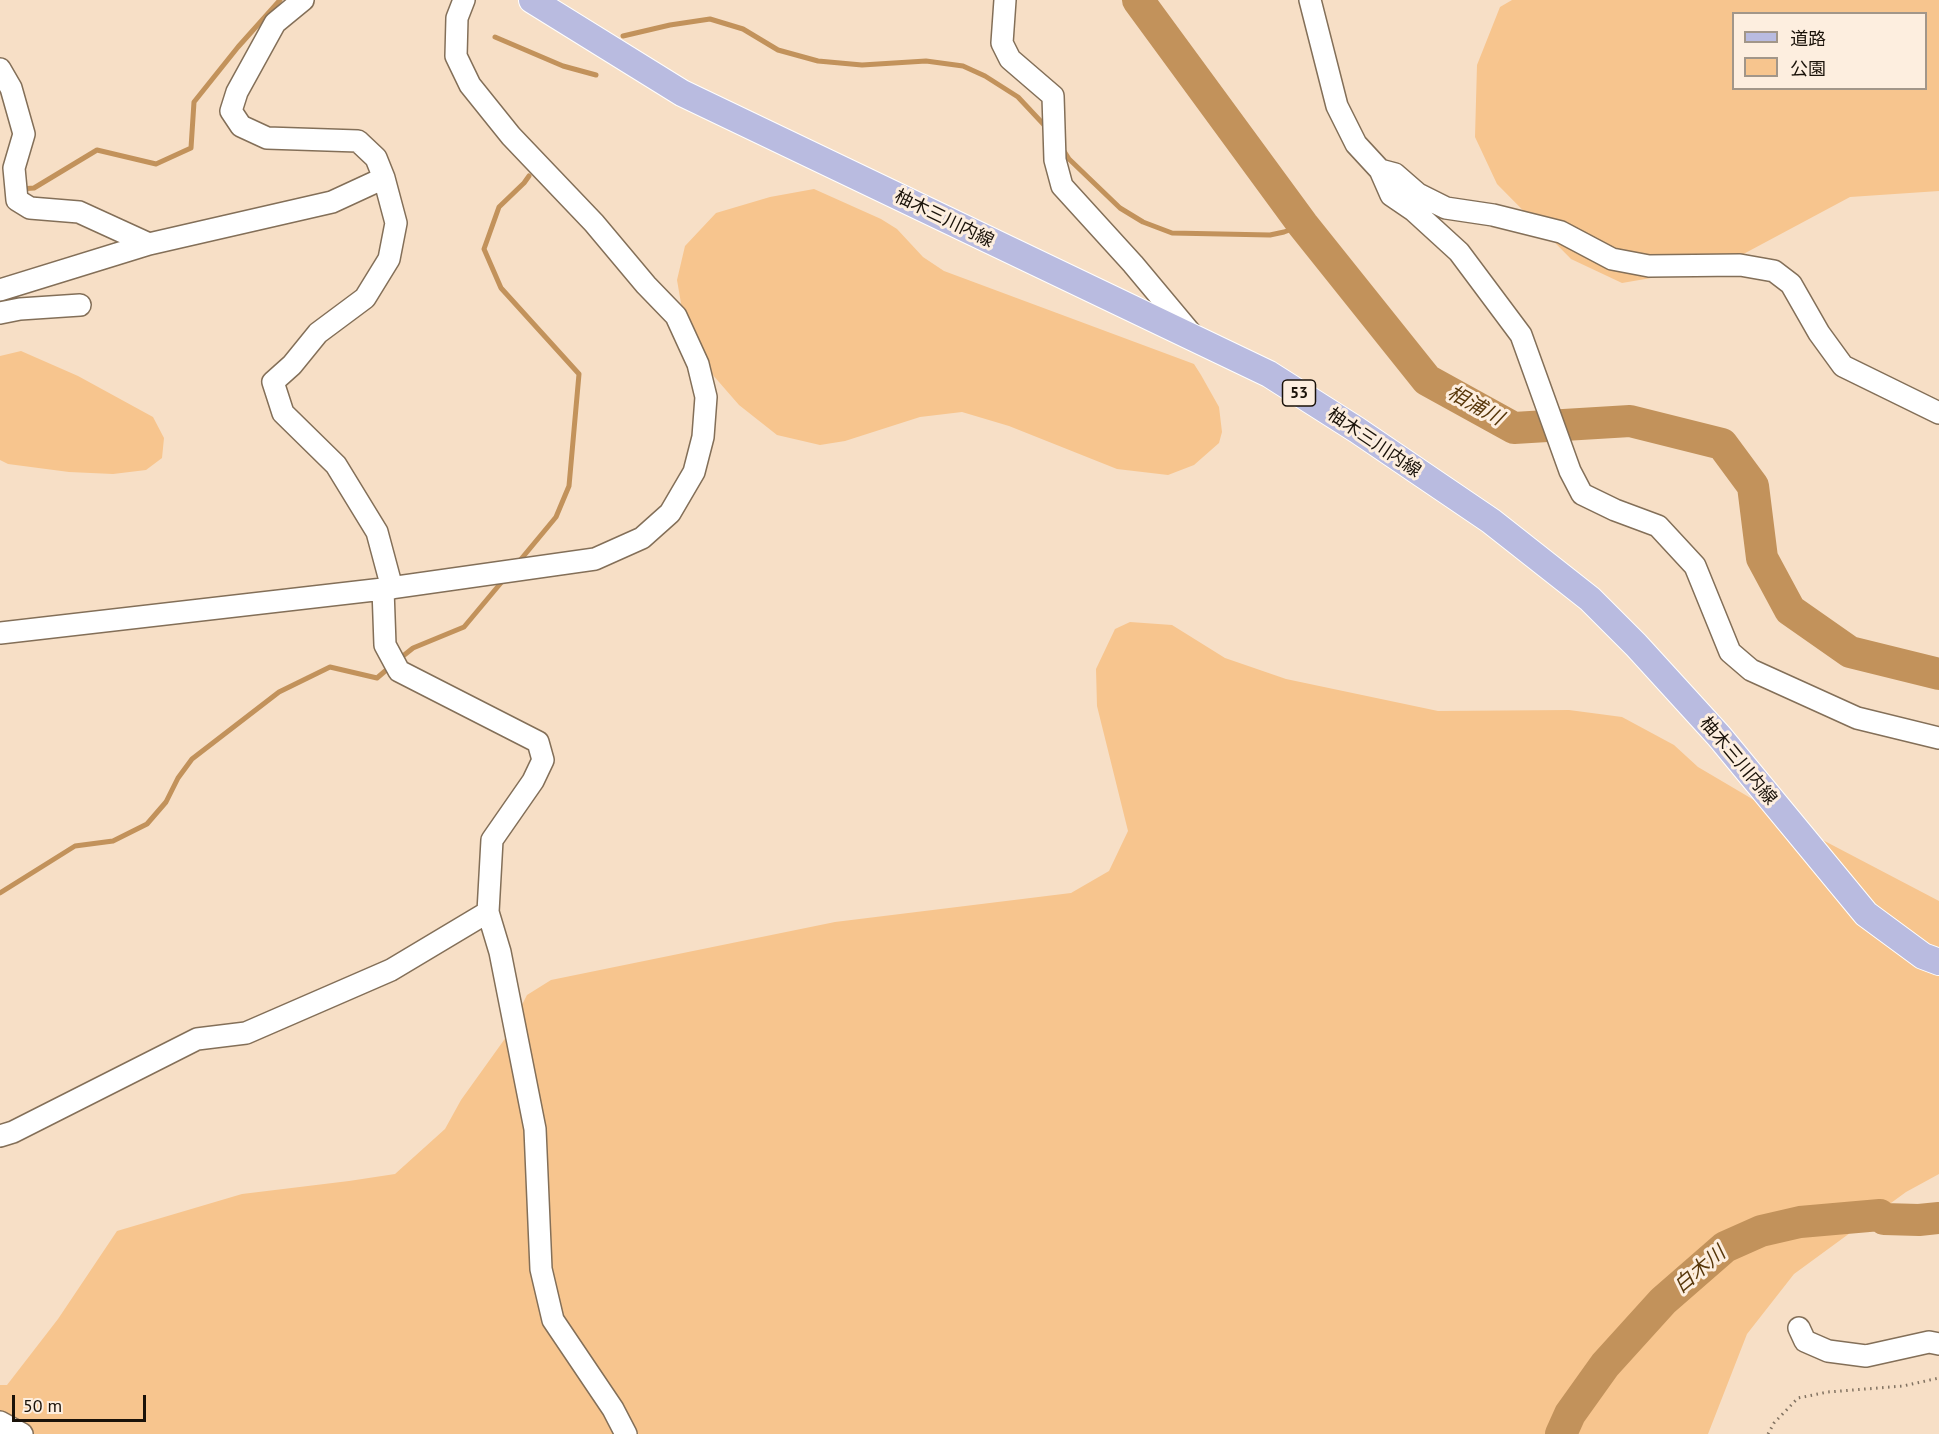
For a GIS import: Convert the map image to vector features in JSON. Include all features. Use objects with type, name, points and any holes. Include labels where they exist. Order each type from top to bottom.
[{"type":"main road","name":"柚木三川内線","points":[[532,0],[682,93],[1269,374],[1357,430],[1491,521],[1590,599],[1636,645],[1719,736],[1866,914],[1923,956],[1939,962]]},
{"type":"street","points":[[303,0],[275,23],[237,92],[231,111],[242,126],[267,138],[358,141],[376,158],[396,223],[389,259],[365,298],[318,333],[292,365],[273,381],[283,413],[336,465],[377,532],[387,588],[385,645],[399,671],[537,742],[543,760],[533,781],[492,840],[488,912],[500,952],[535,1129],[541,1269],[553,1320],[613,1409],[626,1434]]},
{"type":"street","points":[[0,633],[387,588],[595,560],[642,538],[670,513],[694,472],[703,437],[706,397],[698,363],[676,316],[646,285],[594,223],[511,136],[470,85],[456,56],[457,18],[464,0]]},
{"type":"street","points":[[1005,0],[1002,44],[1010,59],[1053,96],[1055,160],[1062,186],[1133,264],[1196,340]]},
{"type":"street","points":[[1310,0],[1337,106],[1356,144],[1380,170],[1392,195],[1413,210],[1459,252],[1521,335],[1570,471],[1582,494],[1615,510],[1658,526],[1695,566],[1730,652],[1751,670],[1857,718],[1939,738]]},
{"type":"street","points":[[0,69],[12,88],[24,134],[14,168],[17,200],[30,208],[79,212],[149,244]]},
{"type":"street","points":[[1380,170],[1395,174],[1418,194],[1446,208],[1493,215],[1561,232],[1612,259],[1649,266],[1740,266],[1774,271],[1791,284],[1819,333],[1843,366],[1939,413]]},
{"type":"street","points":[[0,290],[149,244],[332,202],[384,178]]},
{"type":"street","points":[[0,313],[20,309],[80,305]]},
{"type":"street","points":[[0,1136],[13,1132],[197,1039],[246,1033],[391,970],[488,912]]},
{"type":"street","points":[[1799,1328],[1805,1341],[1828,1351],[1866,1356],[1929,1342],[1939,1344]]},
{"type":"street","points":[[0,1422],[22,1434]]},
{"type":"path","points":[[1768,1434],[1774,1423],[1798,1398],[1828,1392],[1904,1386],[1939,1378]]},
{"type":"green space","points":[[1512,0],[1939,0],[1939,191],[1850,197],[1721,266],[1622,283],[1571,259],[1497,184],[1475,137],[1477,65],[1500,7]]},
{"type":"green space","points":[[814,189],[881,219],[897,229],[923,257],[944,271],[1194,364],[1219,407],[1222,432],[1219,443],[1194,465],[1168,475],[1117,469],[1009,426],[962,412],[920,417],[845,441],[820,445],[777,435],[739,405],[705,366],[683,315],[677,280],[685,246],[716,213],[770,197]]},
{"type":"green space","points":[[21,351],[78,376],[153,417],[164,438],[162,458],[146,470],[113,474],[69,472],[8,464],[0,460],[0,356]]},
{"type":"green space","points":[[1130,622],[1172,625],[1225,658],[1286,679],[1438,711],[1569,710],[1622,717],[1674,745],[1698,767],[1815,836],[1939,901],[1939,1174],[1906,1192],[1794,1274],[1747,1334],[1708,1434],[0,1434],[0,1385],[7,1385],[58,1319],[117,1231],[242,1194],[395,1174],[445,1129],[461,1100],[504,1040],[527,995],[551,980],[835,922],[1071,893],[1109,871],[1128,831],[1097,706],[1096,669],[1115,629]]},
{"type":"waterway","points":[[20,189],[34,188],[97,150],[156,164],[191,148],[194,102],[238,47],[280,0]]},
{"type":"waterway","name":"相浦川","points":[[1138,0],[1303,225],[1427,380],[1514,428],[1630,421],[1722,444],[1753,486],[1762,558],[1790,610],[1850,652],[1939,674]]},
{"type":"waterway","points":[[623,36],[710,19],[743,29],[778,50],[818,61],[862,65],[926,61],[963,66],[985,76],[1018,97],[1047,128]]},
{"type":"waterway","points":[[495,37],[563,66],[596,75]]},
{"type":"waterway","points":[[1062,148],[1069,159],[1120,208],[1143,222],[1172,233],[1270,235],[1303,225]]},
{"type":"waterway","points":[[517,564],[556,517],[569,486],[579,374],[501,288],[484,249],[499,207],[529,176]]},
{"type":"waterway","points":[[398,660],[413,648],[464,627],[505,578]]},
{"type":"waterway","points":[[0,893],[75,846],[113,841],[147,824],[166,802],[178,778],[192,759],[279,692],[330,667],[377,678],[391,666]]},
{"type":"waterway","name":"白木川","points":[[1561,1434],[1570,1414],[1605,1365],[1663,1301],[1725,1247],[1761,1231],[1800,1222],[1880,1215],[1884,1219],[1939,1218]]}]
